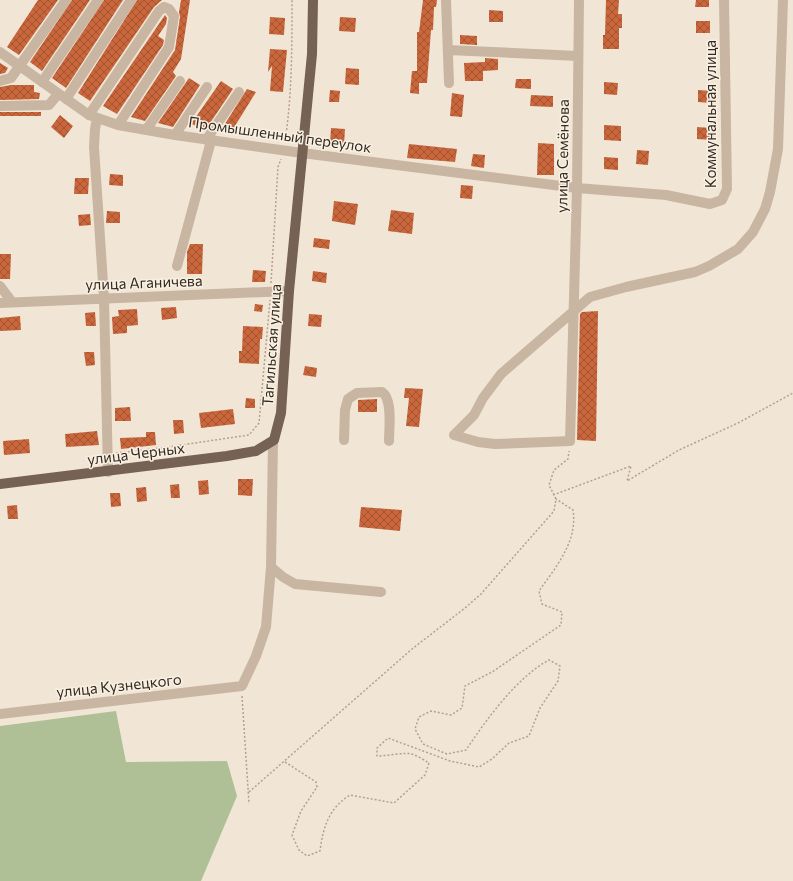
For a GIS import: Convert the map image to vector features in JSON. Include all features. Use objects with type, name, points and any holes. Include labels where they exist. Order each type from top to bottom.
[{"type":"main road","name":"Тагильская улица","points":[[273,441],[281,413],[289,291],[312,54],[313,0]]},
{"type":"main road","name":"улица Черных","points":[[0,484],[108,472],[243,454],[262,448],[273,441]]},
{"type":"street","points":[[0,81],[11,78],[66,0]]},
{"type":"street","points":[[42,82],[98,0]]},
{"type":"street","points":[[0,106],[49,105],[62,97],[131,0]]},
{"type":"street","points":[[446,0],[448,83]]},
{"type":"street","name":"улица Семёнова","points":[[570,442],[572,312],[577,188],[579,0]]},
{"type":"street","name":"Коммунальная улица","points":[[577,188],[666,195],[710,204],[719,202],[726,196],[724,0]]},
{"type":"street","points":[[570,442],[495,444],[478,442],[454,435],[474,415],[483,398],[501,374],[583,302],[596,295],[695,272],[709,266],[738,249],[753,232],[765,209],[778,149],[783,0]]},
{"type":"street","points":[[108,472],[104,298],[94,147],[95,129],[93,116],[159,11],[164,7],[169,9],[174,16],[169,47],[118,125]]},
{"type":"street","points":[[448,50],[578,56]]},
{"type":"street","name":"Промышленный переулок","points":[[0,52],[62,97],[93,116],[118,125],[175,136],[577,188]]},
{"type":"street","points":[[146,130],[180,81]]},
{"type":"street","points":[[175,136],[207,87]]},
{"type":"street","points":[[177,266],[209,140],[239,92]]},
{"type":"street","points":[[0,286],[12,302]]},
{"type":"street","name":"улица Аганичева","points":[[0,303],[289,291]]},
{"type":"street","points":[[344,440],[345,410],[348,399],[357,393],[382,392],[387,397],[389,403],[389,441]]},
{"type":"street","name":"Тагильская улица","points":[[242,686],[256,656],[266,627],[271,567],[273,441]]},
{"type":"street","points":[[271,567],[282,577],[295,584],[381,592]]},
{"type":"street","name":"улица Кузнецкого","points":[[0,714],[242,686]]},
{"type":"path","points":[[107,454],[162,448],[249,435],[259,423],[271,292],[278,167],[284,150],[289,100],[292,0]]},
{"type":"path","points":[[553,495],[632,466],[627,480],[679,450],[738,422],[793,393]]},
{"type":"path","points":[[285,762],[316,782],[317,787],[301,811],[292,835],[299,850],[307,856],[320,851],[325,826],[331,812],[339,802],[350,795],[394,803],[425,776],[429,763],[413,754],[407,753],[390,757],[377,756],[377,748],[388,738],[450,761],[479,767],[492,759],[509,743],[529,736],[540,708],[558,681],[560,666],[549,660],[530,673],[489,717],[466,750],[447,754],[422,744],[415,729],[419,717],[432,711],[451,715],[462,708],[465,686],[492,672],[561,625],[562,612],[542,604],[539,590],[555,568],[572,538],[575,521],[573,510],[556,499],[549,485],[554,470],[568,459],[570,442]]},
{"type":"path","points":[[249,792],[412,649],[465,608],[480,594],[554,511],[556,499]]},
{"type":"path","points":[[242,686],[249,804]]},
{"type":"green space","points":[[116,711],[126,762],[227,761],[237,796],[201,881],[0,881],[0,726]]},
{"type":"building","points":[[38,0],[58,0],[19,55],[7,47]]},
{"type":"building","points":[[72,0],[90,0],[42,71],[30,62]]},
{"type":"building","points":[[104,0],[123,0],[66,88],[52,78]]},
{"type":"building","points":[[137,0],[162,0],[154,7],[90,101],[78,93]]},
{"type":"building","points":[[181,0],[190,0],[181,59],[173,72],[176,76],[145,121],[131,117],[175,50]]},
{"type":"building","points":[[423,0],[437,0],[436,7],[434,7],[433,30],[431,30],[427,83],[419,83],[419,94],[410,93],[412,71],[417,71],[417,32],[419,32]]},
{"type":"building","points":[[606,0],[619,0],[618,14],[622,14],[622,28],[619,28],[619,49],[603,49]]},
{"type":"building","points":[[696,0],[709,0],[709,7],[695,7]]},
{"type":"building","points":[[489,10],[503,11],[503,22],[489,22]]},
{"type":"building","points":[[165,15],[167,18],[166,24],[158,36],[164,40],[163,45],[117,114],[103,106]]},
{"type":"building","points":[[270,17],[285,18],[284,35],[269,34]]},
{"type":"building","points":[[340,17],[356,18],[355,32],[339,31]]},
{"type":"building","points":[[696,21],[710,21],[710,33],[696,33]]},
{"type":"building","points":[[460,35],[477,36],[477,45],[460,44]]},
{"type":"building","points":[[270,49],[287,50],[283,92],[270,91],[272,66],[268,72]]},
{"type":"building","points":[[485,58],[498,59],[498,70],[483,71],[483,81],[465,81],[464,63],[485,62]]},
{"type":"building","points":[[0,63],[8,68],[5,73],[0,74]]},
{"type":"building","points":[[346,68],[359,69],[359,85],[345,84]]},
{"type":"building","points":[[189,78],[200,85],[173,127],[158,123]]},
{"type":"building","points":[[516,79],[531,79],[531,89],[515,88]]},
{"type":"building","points":[[221,81],[233,89],[206,129],[191,124]]},
{"type":"building","points":[[604,82],[618,83],[617,95],[604,94]]},
{"type":"building","points":[[11,85],[34,85],[34,92],[40,93],[39,99],[0,100],[0,87]]},
{"type":"building","points":[[247,89],[256,92],[230,134],[221,130]]},
{"type":"building","points":[[330,90],[340,91],[339,102],[329,102]]},
{"type":"building","points":[[698,90],[712,91],[712,103],[698,102]]},
{"type":"building","points":[[452,93],[464,95],[462,117],[450,116]]},
{"type":"building","points":[[531,95],[553,96],[553,107],[530,106]]},
{"type":"building","points":[[0,112],[41,112],[41,116],[0,116]]},
{"type":"building","points":[[60,115],[73,126],[64,138],[51,127]]},
{"type":"building","points":[[604,125],[621,126],[621,141],[604,140]]},
{"type":"building","points":[[697,127],[711,128],[711,140],[697,139]]},
{"type":"building","points":[[331,128],[345,129],[344,145],[330,144]]},
{"type":"building","points":[[538,143],[554,144],[554,175],[537,175]]},
{"type":"building","points":[[409,144],[457,149],[455,162],[407,158]]},
{"type":"building","points":[[637,150],[649,151],[648,165],[636,164]]},
{"type":"building","points":[[473,154],[485,155],[484,168],[471,166]]},
{"type":"building","points":[[604,157],[618,158],[618,170],[604,169]]},
{"type":"building","points":[[110,174],[123,175],[123,186],[109,185]]},
{"type":"building","points":[[75,178],[89,178],[88,194],[74,194]]},
{"type":"building","points":[[461,185],[473,186],[472,199],[460,198]]},
{"type":"building","points":[[334,201],[358,204],[355,225],[332,221]]},
{"type":"building","points":[[391,210],[414,213],[412,234],[388,231]]},
{"type":"building","points":[[107,211],[120,212],[120,223],[106,223]]},
{"type":"building","points":[[90,214],[91,225],[79,226],[78,215]]},
{"type":"building","points":[[314,238],[330,240],[329,249],[313,247]]},
{"type":"building","points":[[190,244],[203,244],[202,274],[187,274],[187,252]]},
{"type":"building","points":[[0,254],[11,254],[10,279],[0,279]]},
{"type":"building","points":[[253,270],[266,271],[265,282],[252,282]]},
{"type":"building","points":[[313,271],[327,273],[326,283],[312,281]]},
{"type":"building","points":[[255,304],[263,305],[262,312],[254,311]]},
{"type":"building","points":[[176,307],[177,318],[162,320],[161,308]]},
{"type":"building","points":[[137,309],[138,325],[127,326],[127,333],[113,334],[112,317],[119,316],[118,310]]},
{"type":"building","points":[[598,311],[596,441],[577,440],[580,314],[582,312]]},
{"type":"building","points":[[95,312],[96,326],[86,326],[85,313]]},
{"type":"building","points":[[309,314],[322,315],[321,327],[308,326]]},
{"type":"building","points":[[20,316],[21,330],[0,331],[0,318]]},
{"type":"building","points":[[243,326],[263,327],[262,339],[260,339],[259,364],[239,363],[239,351],[242,351]]},
{"type":"building","points":[[84,352],[94,352],[95,365],[86,366]]},
{"type":"building","points":[[305,366],[317,368],[316,377],[303,375]]},
{"type":"building","points":[[405,388],[423,389],[419,427],[406,426],[409,398],[404,398]]},
{"type":"building","points":[[246,398],[255,399],[255,408],[245,408]]},
{"type":"building","points":[[377,399],[377,412],[358,412],[358,400]]},
{"type":"building","points":[[130,407],[131,421],[115,421],[115,408]]},
{"type":"building","points":[[233,409],[235,424],[201,428],[199,413]]},
{"type":"building","points":[[173,420],[183,420],[184,433],[174,434]]},
{"type":"building","points":[[97,431],[99,445],[66,447],[65,434]]},
{"type":"building","points":[[146,432],[155,432],[156,445],[121,449],[120,438],[146,437]]},
{"type":"building","points":[[29,439],[30,453],[4,455],[3,441]]},
{"type":"building","points":[[238,479],[253,479],[252,496],[238,495]]},
{"type":"building","points":[[208,480],[209,494],[199,495],[198,481]]},
{"type":"building","points":[[179,484],[180,498],[171,498],[170,485]]},
{"type":"building","points":[[146,487],[147,501],[137,502],[136,488]]},
{"type":"building","points":[[110,493],[120,493],[121,506],[111,507]]},
{"type":"building","points":[[17,505],[18,519],[8,519],[7,506]]},
{"type":"building","points":[[361,507],[402,510],[400,531],[359,527]]}]
